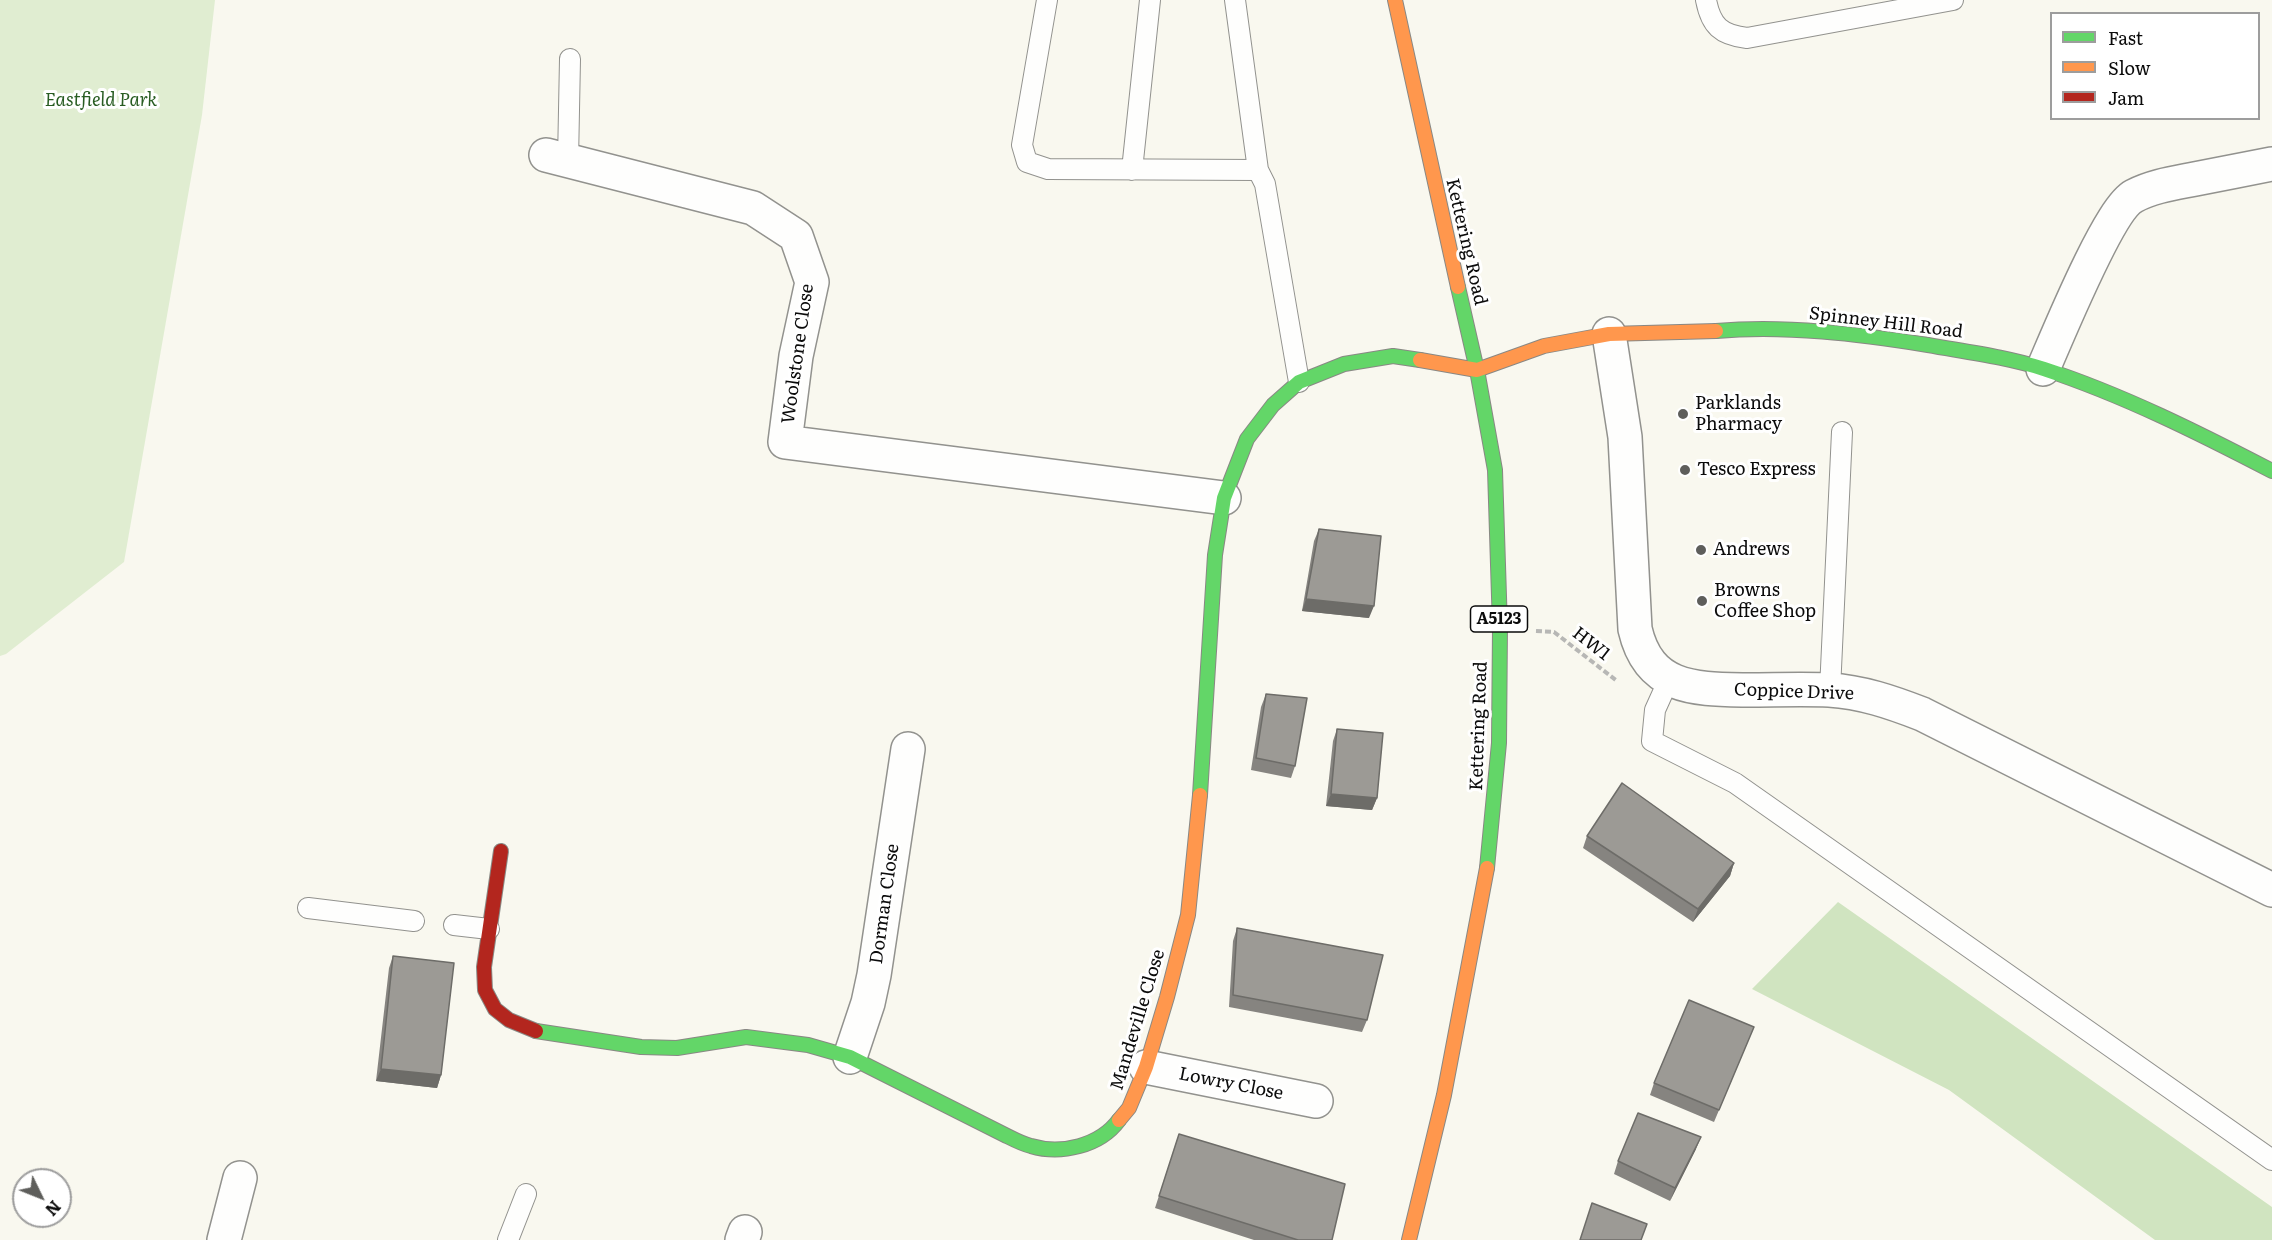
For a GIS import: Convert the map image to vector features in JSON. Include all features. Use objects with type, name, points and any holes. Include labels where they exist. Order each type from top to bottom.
[{"type":"street","name":"Kettering Road","points":[[1395,0],[1441,217],[1477,370],[1495,470],[1500,628],[1499,743],[1488,862],[1446,1083],[1409,1240]]},
{"type":"street","name":"Woolstone Close","points":[[557,158],[753,208],[796,236],[812,282],[796,356],[785,442],[1224,498]]},
{"type":"street","points":[[2043,369],[2101,242],[2119,211],[2131,197],[2151,188],[2272,164]]},
{"type":"street","name":"Spinney Hill Road","points":[[1477,370],[1544,346],[1609,334],[1686,333],[1739,329],[1806,330],[1894,340],[1976,353],[2043,369],[2118,398],[2218,443],[2272,471]]},
{"type":"street","name":"Coppice Drive","points":[[1609,334],[1625,437],[1635,629],[1639,646],[1648,660],[1669,678],[1686,686],[1706,689],[1830,690],[1884,699],[1922,714],[2272,890]]},
{"type":"street","name":"Mandeville Close","points":[[501,851],[484,967],[485,990],[495,1009],[509,1020],[533,1031],[641,1047],[677,1047],[746,1037],[808,1045],[850,1057],[1029,1146],[1050,1150],[1073,1148],[1097,1140],[1112,1130],[1129,1108],[1146,1067],[1188,915],[1198,831],[1215,555],[1224,498],[1247,439],[1273,405],[1299,382],[1344,364],[1393,356],[1477,370]]},
{"type":"street","name":"Dorman Close","points":[[850,1057],[868,1003],[874,975],[908,748]]},
{"type":"street","name":"Lowry Close","points":[[1146,1067],[1316,1101]]},
{"type":"street","points":[[224,1240],[240,1178]]},
{"type":"lane","points":[[1047,0],[1022,146],[1027,162],[1048,169],[1258,170]]},
{"type":"lane","points":[[1132,170],[1150,0]]},
{"type":"lane","points":[[1235,0],[1258,170],[1265,184],[1299,382]]},
{"type":"lane","points":[[1706,0],[1709,14],[1715,25],[1734,37],[1747,38],[1953,0]]},
{"type":"lane","points":[[557,158],[570,60]]},
{"type":"lane","points":[[1830,690],[1842,432]]},
{"type":"lane","points":[[1669,678],[1655,710],[1652,741],[1735,783],[2272,1160]]},
{"type":"lane","points":[[308,908],[414,921]]},
{"type":"lane","points":[[454,925],[489,930]]},
{"type":"lane","points":[[508,1240],[526,1194]]},
{"type":"path","name":"HW1","points":[[1500,628],[1554,632],[1655,710]]},
{"type":"green space","name":"Eastfield Park","points":[[0,0],[215,0],[202,115],[124,562],[6,654],[0,656]]},
{"type":"green space","points":[[1838,902],[2272,1207],[2272,1240],[2155,1240],[1949,1090],[1752,989]]},
{"type":"building","points":[[1319,529],[1381,536],[1374,606],[1306,599]]},
{"type":"building","points":[[1266,694],[1307,698],[1295,766],[1256,758]]},
{"type":"building","points":[[1337,729],[1383,733],[1377,798],[1331,794]]},
{"type":"building","points":[[1622,783],[1734,863],[1698,909],[1587,836]]},
{"type":"building","points":[[1237,928],[1383,955],[1367,1020],[1233,995]]},
{"type":"building","points":[[393,956],[454,963],[441,1075],[381,1069]]},
{"type":"building","points":[[1689,1000],[1754,1027],[1719,1110],[1654,1083]]},
{"type":"building","points":[[1638,1113],[1701,1137],[1675,1188],[1618,1161]]},
{"type":"building","points":[[1179,1134],[1345,1184],[1332,1240],[1298,1240],[1159,1196]]},
{"type":"building","points":[[1592,1203],[1647,1224],[1641,1240],[1580,1240]]},
{"type":"traffic: fast","points":[[1458,287],[1477,370],[1495,470],[1500,628],[1499,743],[1487,868]]},
{"type":"traffic: fast","points":[[1716,331],[1769,329],[1849,334],[2016,361],[2073,379],[2132,403],[2272,471]]},
{"type":"traffic: fast","points":[[1200,795],[1215,555],[1224,498],[1247,439],[1273,405],[1299,382],[1344,364],[1393,356],[1420,360]]},
{"type":"traffic: fast","points":[[536,1031],[641,1047],[677,1048],[746,1037],[808,1045],[850,1057],[1014,1140],[1043,1149],[1067,1149],[1091,1142],[1111,1129],[1119,1120]]},
{"type":"traffic: slow","points":[[1395,0],[1458,287]]},
{"type":"traffic: slow","points":[[1420,360],[1477,370],[1544,346],[1609,334],[1716,331]]},
{"type":"traffic: slow","points":[[1119,1120],[1129,1108],[1146,1067],[1188,915],[1200,795]]},
{"type":"traffic: slow","points":[[1409,1240],[1444,1095],[1487,868]]},
{"type":"traffic: jam","points":[[501,851],[484,967],[485,990],[495,1009],[509,1020],[536,1031]]},
{"type":"place","name":"Parklands Pharmacy","points":[[1683,414]]},
{"type":"place","name":"Tesco Express","points":[[1685,470]]},
{"type":"place","name":"Andrews","points":[[1701,550]]},
{"type":"place","name":"Browns Coffee Shop","points":[[1702,601]]}]
